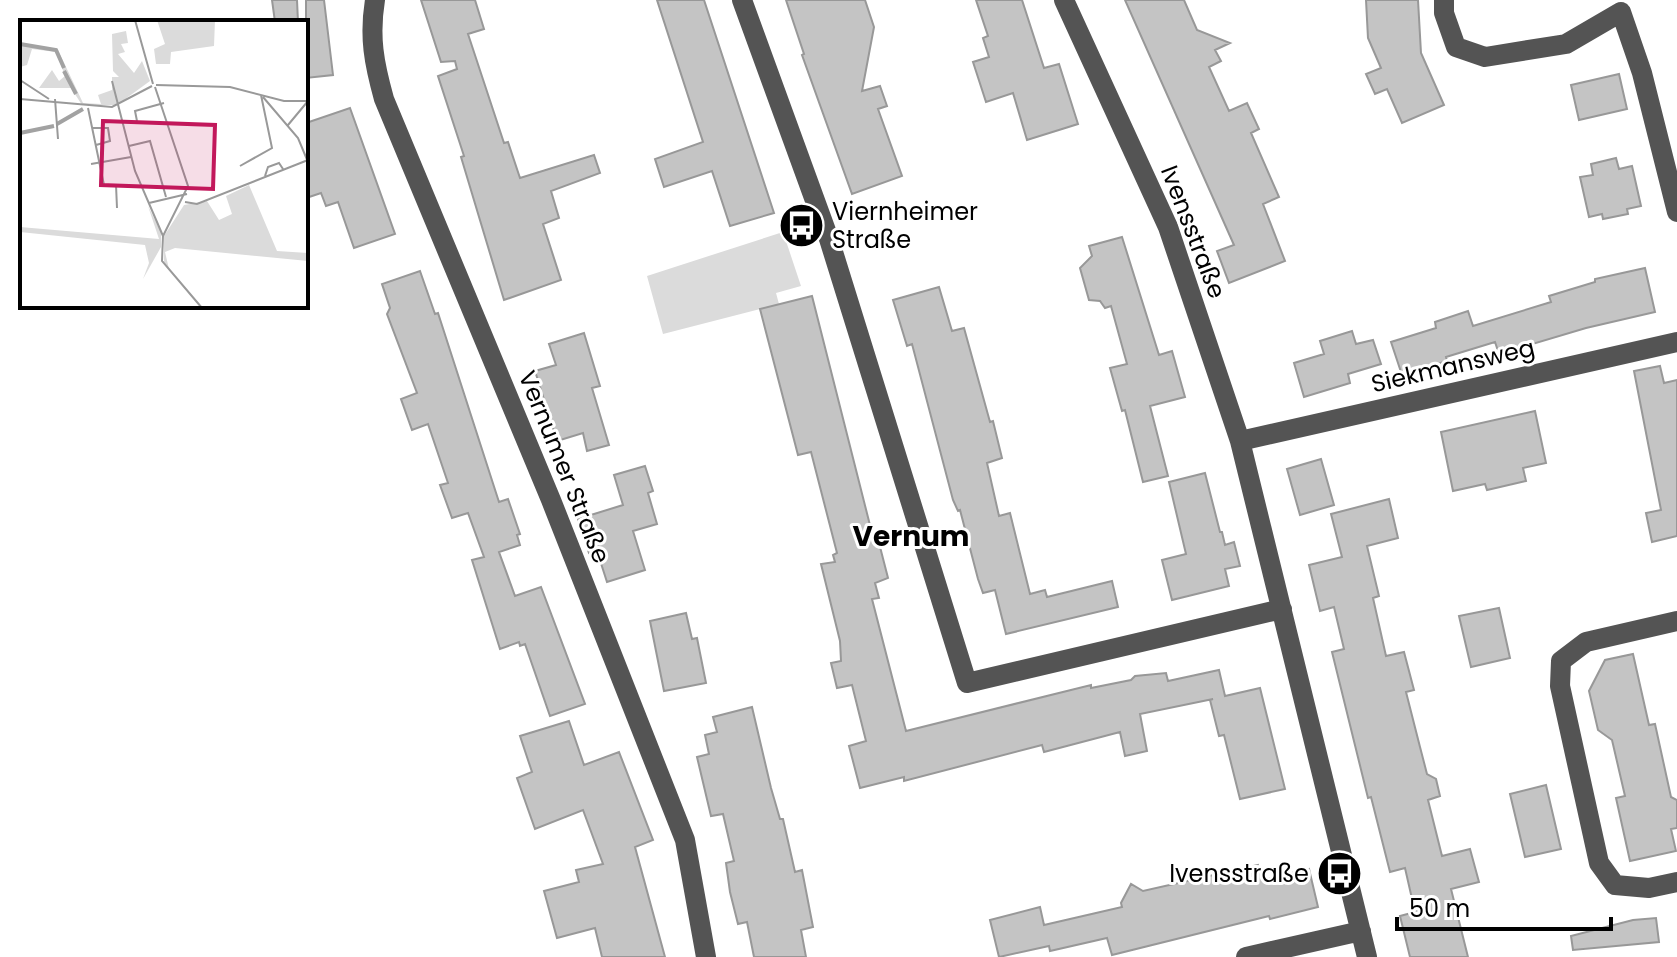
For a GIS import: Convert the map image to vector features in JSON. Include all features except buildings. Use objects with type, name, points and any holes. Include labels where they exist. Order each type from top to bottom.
[{"type":"street","name":"Vernumer Straße","points":[[375,0],[370,30],[384,99],[545,485],[685,840],[706,957]]},
{"type":"street","points":[[742,0],[829,239],[967,683],[1282,609]]},
{"type":"street","name":"Ivensstraße","points":[[1064,0],[1168,227],[1240,441],[1367,957]]},
{"type":"street","points":[[1444,0],[1444,13],[1456,47],[1485,57],[1566,44],[1621,12],[1642,73],[1677,212]]},
{"type":"street","name":"Siekmansweg","points":[[1240,441],[1677,342]]},
{"type":"street","points":[[1677,621],[1586,642],[1561,661],[1560,686],[1599,863],[1615,885],[1649,888],[1677,882]]},
{"type":"street","points":[[1246,957],[1361,931]]},
{"type":"shaded area","points":[[783,232],[801,286],[776,293],[779,304],[663,334],[647,276]]},
{"type":"place","name":"Viernheimer Straße","points":[[801,226]]},
{"type":"place","name":"Ivensstraße","points":[[1340,874]]},
{"type":"district","name":"Vernum","points":[[911,536]]}]
